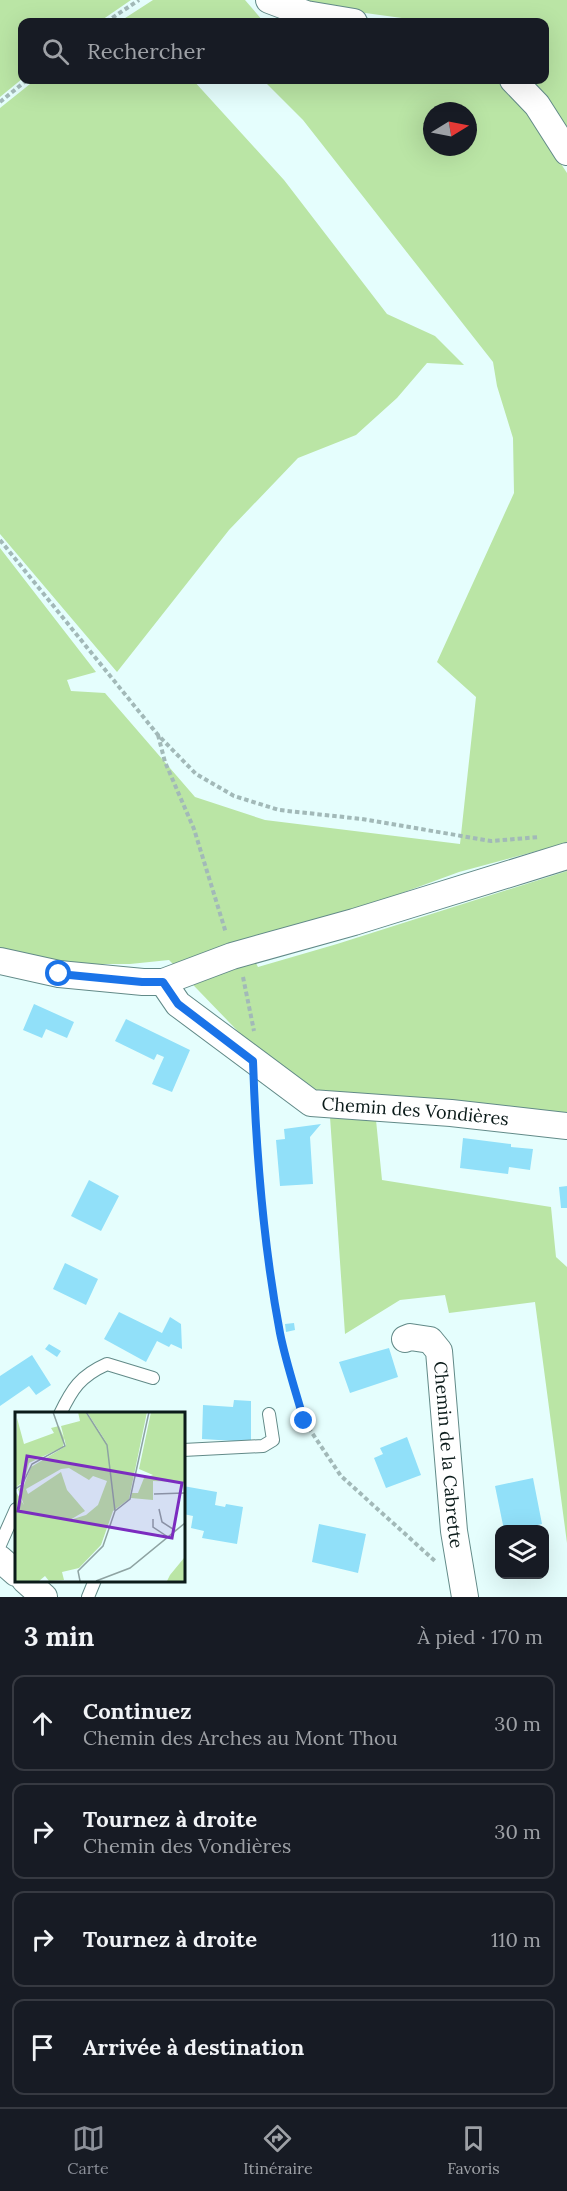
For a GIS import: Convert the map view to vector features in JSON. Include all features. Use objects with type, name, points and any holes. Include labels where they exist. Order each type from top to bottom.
[{"type":"street","points":[[269,0],[306,14],[330,18]]},
{"type":"street","points":[[517,84],[537,105],[567,152]]},
{"type":"street","points":[[0,961],[59,974],[163,982],[232,956],[354,922],[567,856]]},
{"type":"street","name":"Chemin des Vondières","points":[[163,982],[178,1004],[311,1103],[451,1113],[567,1126]]},
{"type":"street","name":"Chemin de la Cabrette","points":[[405,1339],[410,1337],[430,1340],[439,1351],[454,1531],[464,1591]]},
{"type":"street","points":[[0,1559],[15,1573]]},
{"type":"street","points":[[26,1582],[44,1597]]},
{"type":"lane","points":[[61,1412],[73,1388],[107,1364],[153,1378]]},
{"type":"lane","points":[[184,1450],[263,1446],[273,1440],[269,1414]]},
{"type":"lane","points":[[0,1545],[15,1511]]},
{"type":"lane","points":[[88,1597],[95,1582]]},
{"type":"path","points":[[112,18],[139,0]]},
{"type":"path","points":[[0,102],[22,84]]},
{"type":"path","points":[[0,540],[158,735],[196,774],[234,796],[279,810],[362,819],[491,841],[549,837]]},
{"type":"path","points":[[158,735],[165,762],[194,829],[213,886],[232,956],[242,974],[254,1025],[256,1144],[266,1239],[280,1335],[304,1421],[341,1476],[464,1591]]},
{"type":"green space","points":[[0,0],[131,0],[105,18],[18,18],[18,82],[0,97]]},
{"type":"green space","points":[[153,0],[245,0],[260,18],[125,18]]},
{"type":"green space","points":[[296,0],[567,0],[567,131],[535,84],[549,84],[549,18],[402,18],[307,5]]},
{"type":"green space","points":[[30,84],[197,84],[284,180],[387,314],[435,336],[464,365],[427,363],[397,398],[356,435],[298,458],[229,530],[117,672],[0,534],[0,108]]},
{"type":"green space","points":[[267,84],[503,84],[527,112],[567,173],[567,843],[459,872],[350,912],[245,942],[258,967],[567,871],[567,1114],[317,1094],[258,1052],[169,960],[130,964],[67,964],[0,951],[0,548],[96,672],[67,680],[71,691],[105,693],[195,797],[265,820],[460,844],[476,697],[437,662],[514,493],[513,438],[497,386],[493,362],[303,120]]},
{"type":"green space","points":[[330,1117],[376,1120],[382,1180],[551,1207],[556,1257],[567,1267],[567,1543],[535,1302],[449,1313],[445,1295],[400,1300],[345,1334]]},
{"type":"building","points":[[34,1004],[74,1022],[67,1038],[46,1029],[42,1038],[23,1030]]},
{"type":"building","points":[[126,1019],[190,1050],[172,1092],[152,1084],[164,1057],[157,1054],[154,1060],[115,1041]]},
{"type":"building","points":[[321,1124],[310,1137],[313,1184],[280,1186],[276,1140],[285,1139],[284,1129]]},
{"type":"building","points":[[463,1138],[533,1149],[530,1170],[509,1167],[508,1174],[460,1168]]},
{"type":"building","points":[[89,1180],[119,1196],[101,1231],[71,1216]]},
{"type":"building","points":[[567,1186],[567,1208],[561,1208],[559,1187]]},
{"type":"building","points":[[65,1263],[98,1279],[86,1305],[53,1289]]},
{"type":"building","points":[[119,1312],[162,1333],[170,1317],[181,1324],[182,1349],[171,1344],[169,1347],[157,1341],[146,1362],[104,1339]]},
{"type":"building","points":[[294,1323],[295,1330],[286,1332],[285,1324]]},
{"type":"building","points":[[49,1344],[61,1351],[57,1357],[45,1349]]},
{"type":"building","points":[[389,1348],[398,1377],[350,1393],[339,1362]]},
{"type":"building","points":[[32,1355],[51,1385],[36,1395],[29,1386],[0,1406],[0,1376]]},
{"type":"building","points":[[234,1400],[251,1401],[251,1442],[202,1439],[203,1405],[233,1407]]},
{"type":"building","points":[[407,1437],[421,1475],[386,1488],[374,1458],[383,1454],[380,1448]]},
{"type":"building","points":[[533,1478],[542,1524],[503,1525],[495,1486]]},
{"type":"building","points":[[184,1486],[217,1492],[215,1505],[243,1507],[237,1544],[202,1538],[204,1531],[191,1528],[193,1516],[184,1514]]},
{"type":"building","points":[[319,1524],[366,1534],[358,1573],[312,1562]]},
{"type":"route","points":[[59,974],[163,982],[178,1004],[253,1061],[256,1144],[266,1239],[280,1335],[304,1421]]}]
